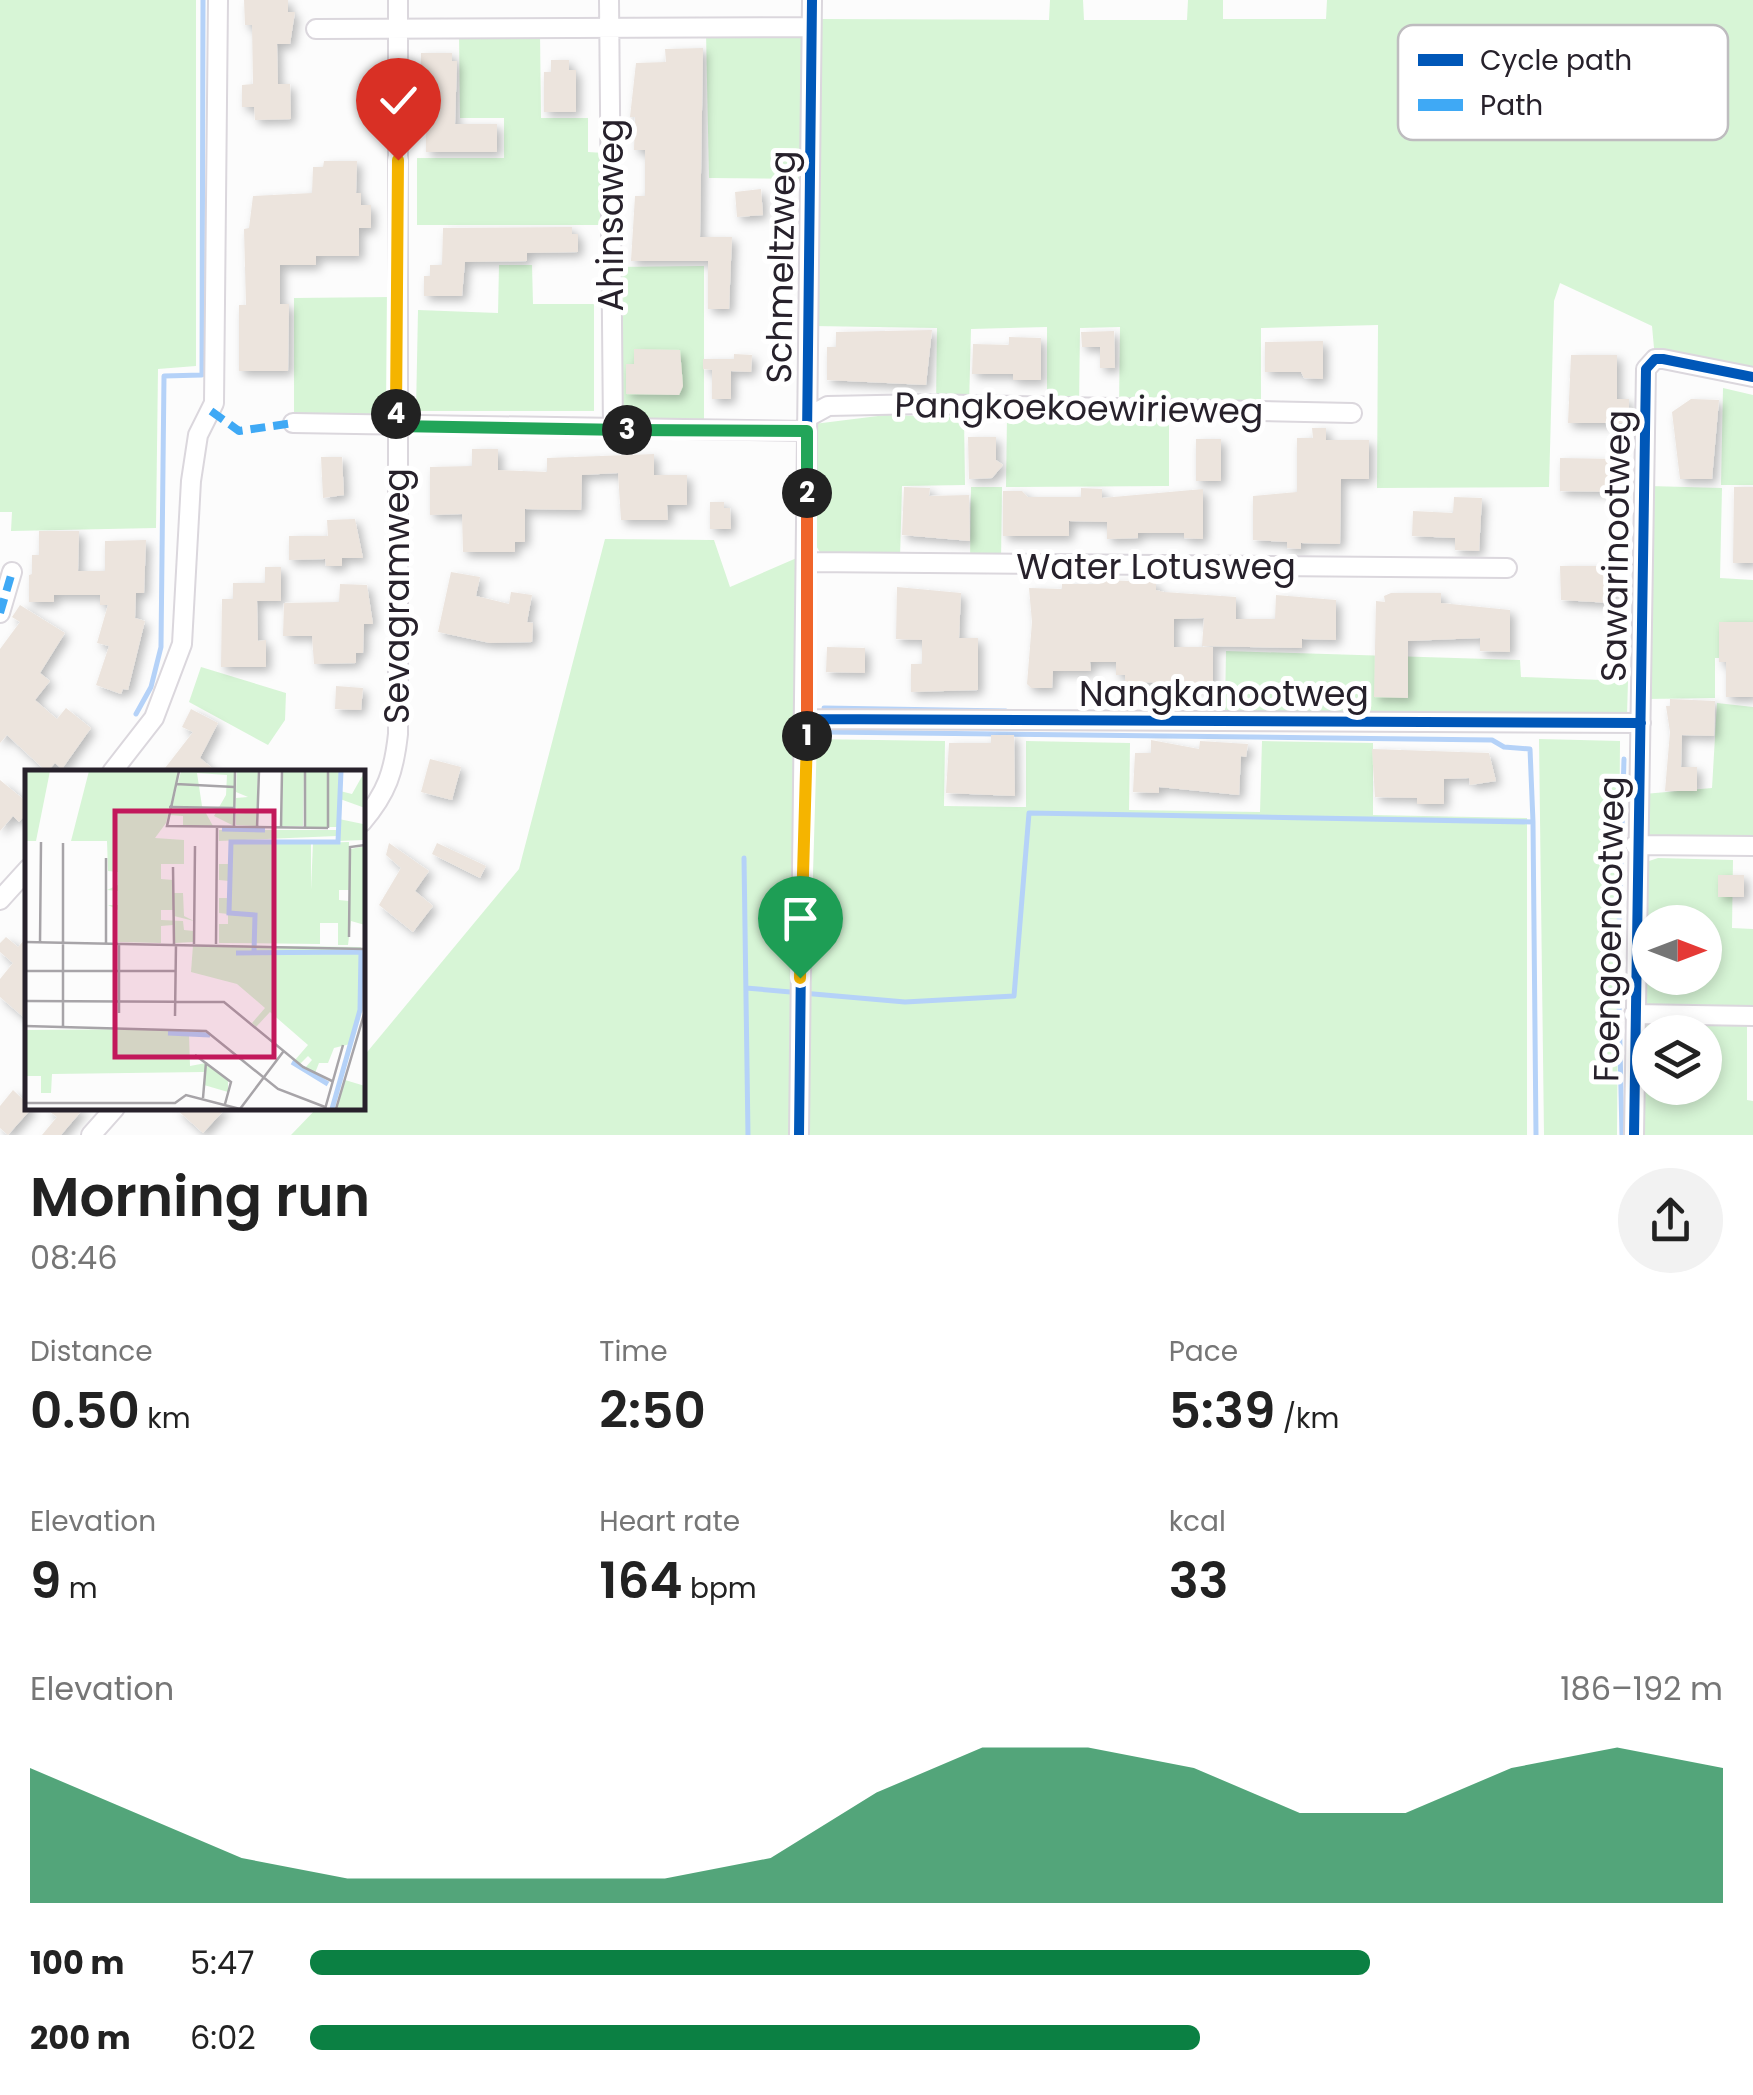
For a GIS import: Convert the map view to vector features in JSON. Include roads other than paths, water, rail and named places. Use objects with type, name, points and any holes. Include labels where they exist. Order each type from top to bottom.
[{"type":"street","points":[[114,770],[154,718],[182,644],[191,481],[198,435],[214,404],[218,0]]},
{"type":"street","name":"Sevagramweg","points":[[365,819],[382,800],[394,772],[398,734],[398,0]]},
{"type":"street","name":"Ahinsaweg","points":[[609,0],[612,430]]},
{"type":"street","name":"Schmeltzweg","points":[[799,1135],[807,719],[812,0]]},
{"type":"street","points":[[316,29],[811,26]]},
{"type":"street","name":"Sawarinootweg","points":[[1641,723],[1646,369],[1656,359],[1663,359],[1753,377]]},
{"type":"street","name":"Pangkoekoewirieweg","points":[[292,423],[612,430],[807,424],[828,406],[926,404],[1352,414]]},
{"type":"street","name":"Water Lotusweg","points":[[806,562],[1506,568]]},
{"type":"street","points":[[0,613],[10,592],[12,572]]},
{"type":"street","name":"Nangkanootweg","points":[[807,719],[1641,723]]},
{"type":"street","name":"Foengoenootweg","points":[[1634,1135],[1635,845],[1641,723]]},
{"type":"street","points":[[1635,845],[1753,846]]},
{"type":"street","points":[[0,900],[25,871]]},
{"type":"street","points":[[1634,1014],[1753,1016]]},
{"type":"street","points":[[91,1135],[113,1110]]},
{"type":"waterway","points":[[136,714],[151,687],[161,647],[164,376],[202,375],[203,0]]},
{"type":"waterway","points":[[824,708],[1006,711]]},
{"type":"waterway","points":[[825,732],[1492,740],[1504,747],[1530,749],[1533,822]]},
{"type":"waterway","points":[[1622,1135],[1618,961],[1624,759]]},
{"type":"waterway","points":[[746,988],[905,1002],[1014,996],[1029,813],[1533,822],[1536,1135]]},
{"type":"waterway","points":[[744,858],[748,1135]]}]
